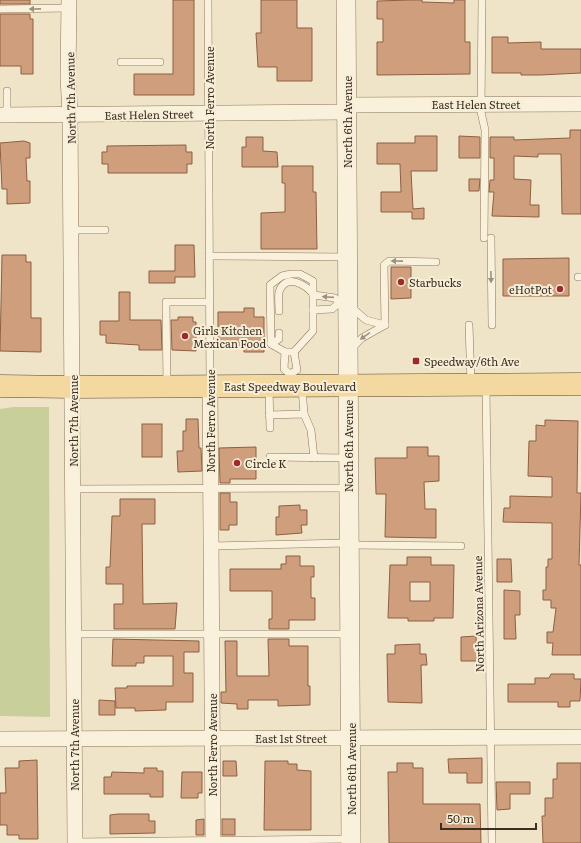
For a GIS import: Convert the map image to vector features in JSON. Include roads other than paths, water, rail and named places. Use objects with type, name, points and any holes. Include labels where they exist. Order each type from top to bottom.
[{"type":"main road","name":"East Speedway Boulevard","points":[[1,385],[72,387],[269,386],[294,382],[348,385],[581,384]]},
{"type":"street","name":"North 6th Avenue","points":[[346,0],[347,257],[343,303],[348,352],[351,841]]},
{"type":"street","name":"North 7th Avenue","points":[[70,4],[68,77],[70,115],[75,842]]},
{"type":"street","name":"East Helen Street","points":[[4,115],[209,113],[481,104],[581,104]]},
{"type":"street","name":"North Ferro Avenue","points":[[210,386],[213,842]]},
{"type":"street","name":"East 1st Street","points":[[0,739],[581,737]]},
{"type":"lane","name":"North Ferro Avenue","points":[[208,0],[210,386]]},
{"type":"lane","points":[[482,0],[481,112],[485,130],[492,325]]},
{"type":"lane","points":[[0,9],[70,4]]},
{"type":"lane","points":[[121,62],[160,62]]},
{"type":"lane","points":[[4,115],[7,92]]},
{"type":"lane","points":[[71,230],[105,230]]},
{"type":"lane","points":[[209,256],[347,257]]},
{"type":"lane","points":[[385,325],[384,265],[389,261],[436,262]]},
{"type":"lane","points":[[300,274],[313,281],[314,295],[312,331],[294,352],[285,352],[271,344],[270,285],[282,276],[300,274]]},
{"type":"lane","points":[[279,311],[279,292],[283,286],[290,282],[297,282],[308,287],[314,295],[335,298],[366,320],[385,325]]},
{"type":"lane","points":[[166,387],[166,302],[209,302]]},
{"type":"lane","points":[[313,310],[332,309],[343,303]]},
{"type":"lane","points":[[348,352],[362,338],[385,325]]},
{"type":"lane","name":"North Arizona Avenue","points":[[469,325],[479,385],[492,843]]},
{"type":"lane","points":[[271,344],[279,339],[279,332]]},
{"type":"lane","points":[[285,352],[284,369],[294,382],[304,414],[311,430],[314,458]]},
{"type":"lane","points":[[294,352],[297,370],[294,382]]},
{"type":"lane","points":[[269,386],[270,428]]},
{"type":"lane","points":[[269,415],[304,414]]},
{"type":"lane","points":[[270,457],[348,458]]},
{"type":"lane","points":[[73,489],[348,488]]},
{"type":"lane","points":[[211,546],[348,544],[461,546]]},
{"type":"lane","points":[[74,634],[350,634]]},
{"type":"lane","points":[[75,842],[351,841]]},
{"type":"place","name":"Starbucks","points":[[401,282]]},
{"type":"place","name":"eHotPot","points":[[560,289]]},
{"type":"place","name":"Girls Kitchen Mexican Food","points":[[185,336]]},
{"type":"place","name":"Speedway/6th Ave","points":[[416,361]]},
{"type":"place","name":"Circle K","points":[[237,463]]}]
